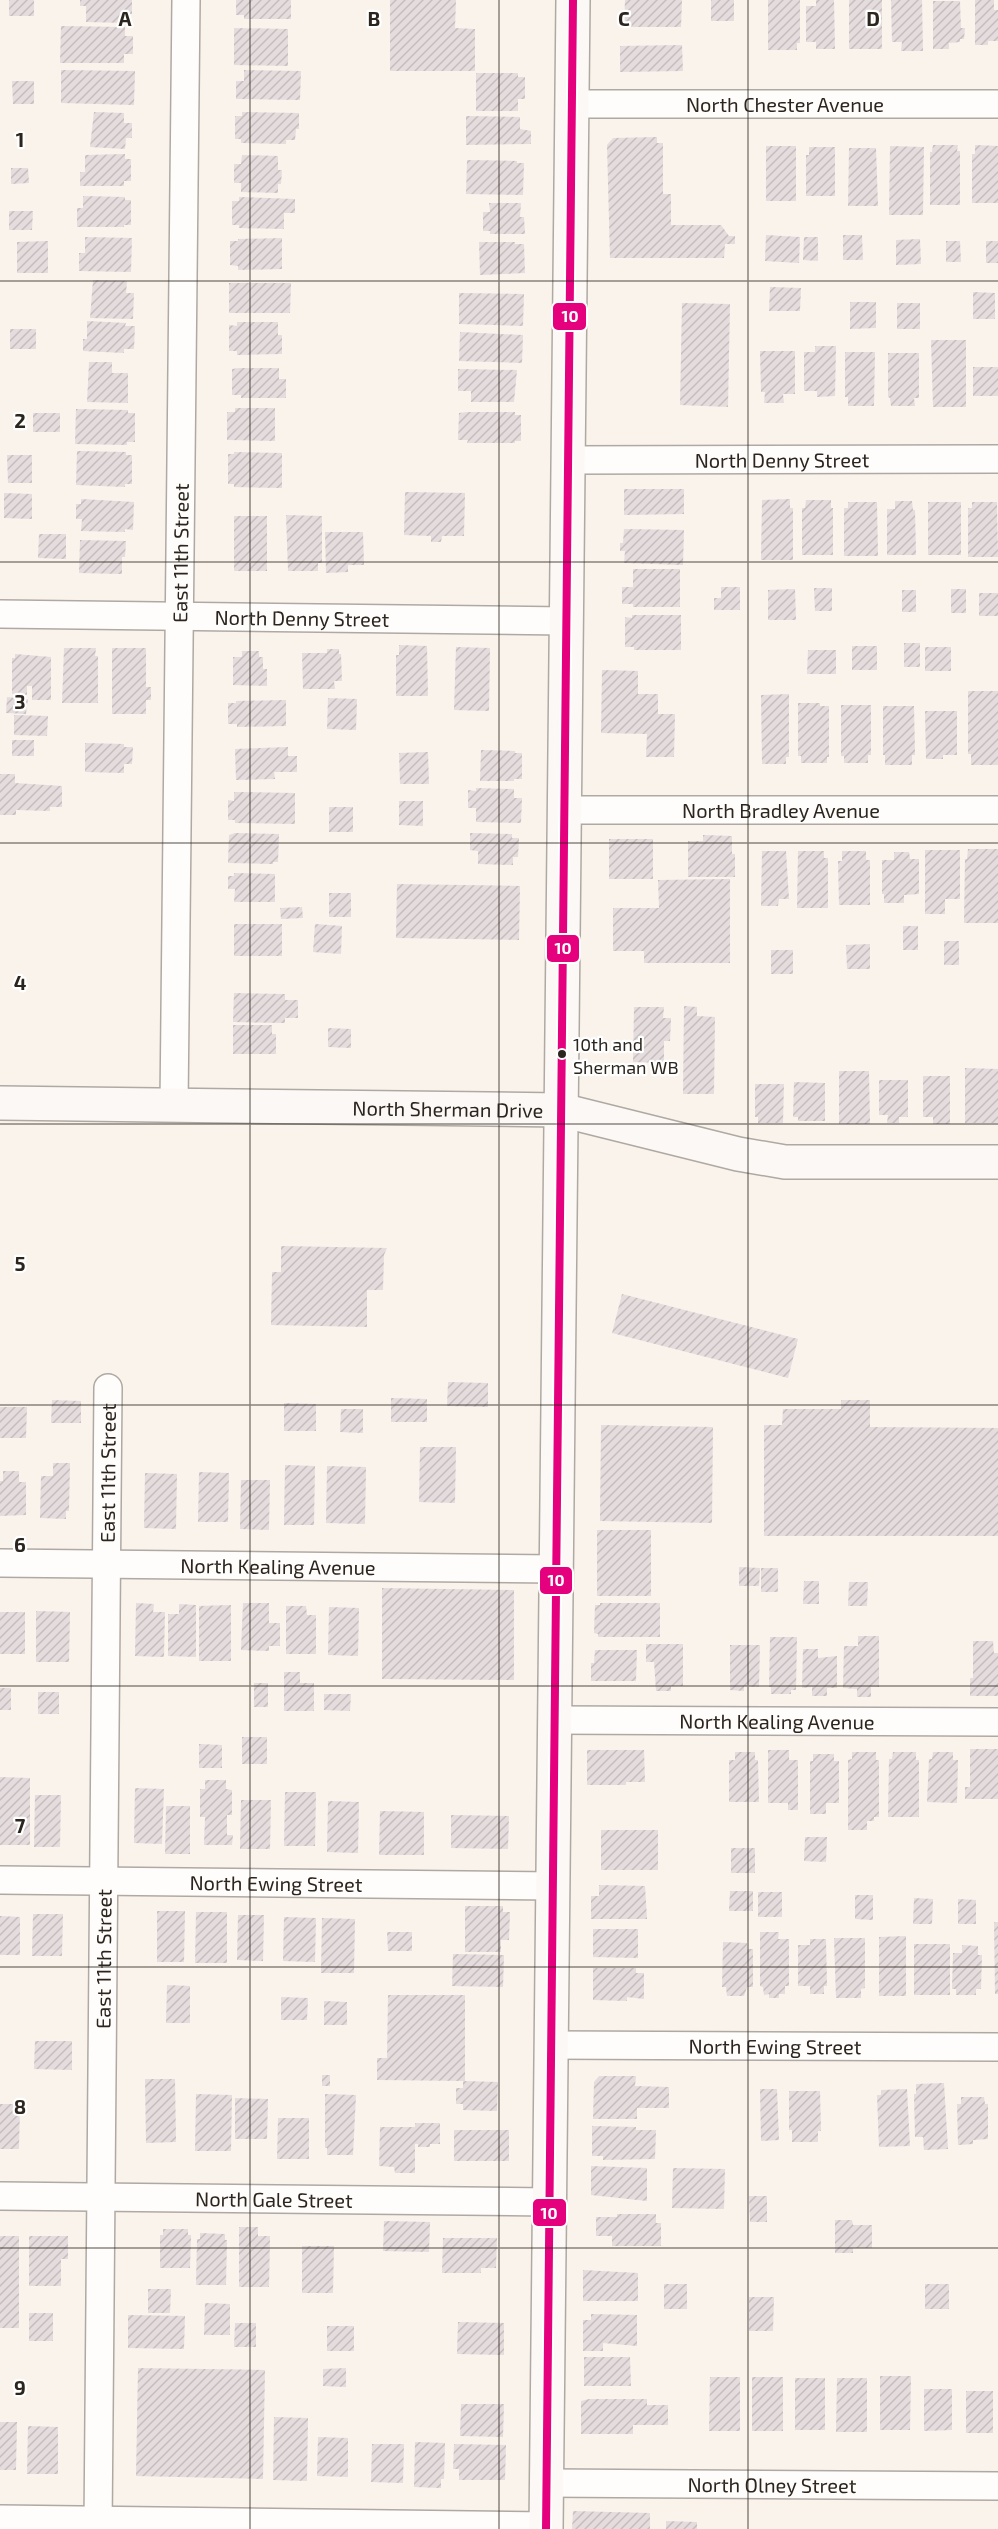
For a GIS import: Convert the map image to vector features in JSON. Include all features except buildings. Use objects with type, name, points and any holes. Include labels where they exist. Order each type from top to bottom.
[{"type":"main road","points":[[546,2528],[573,0]]},
{"type":"main road","name":"North Sherman Drive","points":[[0,1102],[561,1110],[738,1154],[785,1162],[998,1162]]},
{"type":"street","name":"East 11th Street","points":[[174,1105],[186,0]]},
{"type":"street","name":"North Chester Avenue","points":[[572,104],[998,104]]},
{"type":"street","name":"North Denny Street","points":[[568,460],[998,459]]},
{"type":"street","name":"North Denny Street","points":[[0,614],[566,621]]},
{"type":"street","name":"North Bradley Avenue","points":[[565,810],[998,810]]},
{"type":"street","name":"East 11th Street","points":[[97,2524],[108,1388]]},
{"type":"street","name":"North Kealing Avenue","points":[[0,1563],[556,1569]]},
{"type":"street","name":"North Kealing Avenue","points":[[555,1720],[998,1722]]},
{"type":"street","name":"North Ewing Street","points":[[0,1880],[553,1886]]},
{"type":"street","name":"North Ewing Street","points":[[551,2045],[998,2047]]},
{"type":"street","name":"North Gale Street","points":[[0,2196],[549,2202]]},
{"type":"street","name":"North Olney Street","points":[[547,2483],[998,2486]]},
{"type":"street","points":[[0,2519],[97,2524],[546,2528]]},
{"type":"transit line","name":"10","points":[[546,2529],[573,0]]},
{"type":"place","name":"10th and Sherman WB","points":[[562,1054]]}]
